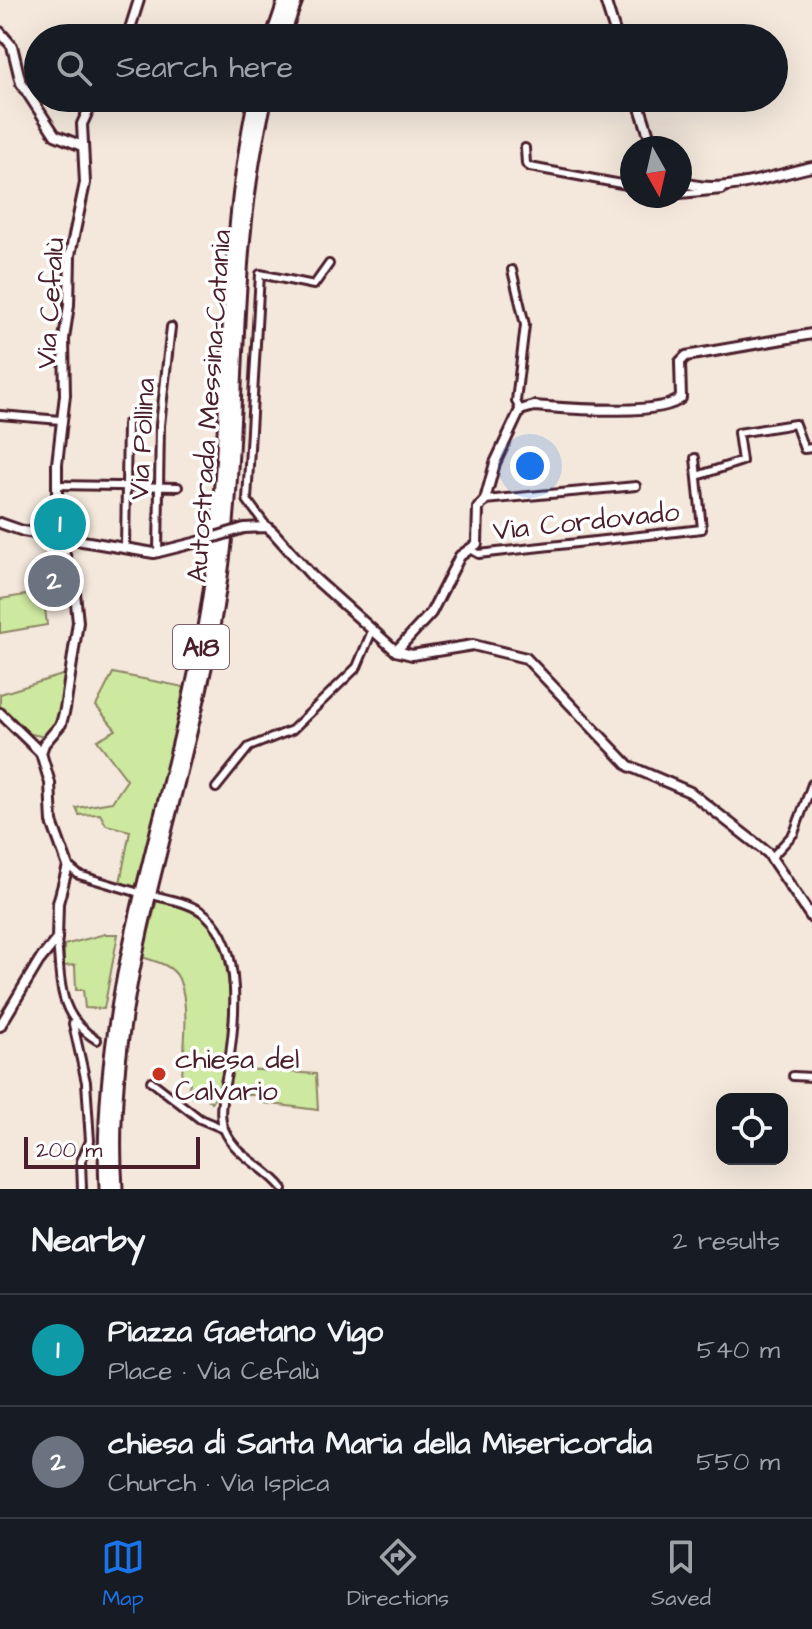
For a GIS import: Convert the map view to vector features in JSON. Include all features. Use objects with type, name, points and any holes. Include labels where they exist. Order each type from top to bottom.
[{"type":"highway","points":[[277,24],[285,0]]},
{"type":"highway","points":[[287,24],[296,0]]},
{"type":"highway","name":"Autostrada Messina-Catania","points":[[106,1189],[106,1096],[117,1002],[194,681],[211,585],[220,496],[236,216],[253,112]]},
{"type":"highway","name":"Autostrada Messina-Catania","points":[[116,1189],[118,1069],[132,969],[203,684],[220,585],[229,497],[245,217],[264,112]]},
{"type":"street","points":[[131,24],[139,0]]},
{"type":"street","points":[[605,0],[613,24]]},
{"type":"street","points":[[0,32],[12,46],[24,88]]},
{"type":"street","points":[[40,112],[55,135],[82,146]]},
{"type":"street","name":"Via Cefalù","points":[[44,746],[61,724],[78,622],[75,593],[59,534],[56,485],[70,255],[85,183],[82,146],[85,112]]},
{"type":"street","points":[[641,112],[649,136]]},
{"type":"street","points":[[525,148],[526,164],[530,167],[620,184]]},
{"type":"street","points":[[692,184],[702,188],[724,186],[812,167]]},
{"type":"street","points":[[692,194],[722,190],[724,186]]},
{"type":"street","points":[[329,264],[314,285],[260,274],[247,500],[312,576],[396,651],[412,655],[473,645],[526,658],[629,766],[690,792],[772,857],[812,918]]},
{"type":"street","name":"Via Cordovado","points":[[396,651],[431,613],[460,556],[477,544],[478,508],[485,500],[495,463],[520,410],[516,401],[525,325],[512,270]]},
{"type":"street","name":"Via Pollina","points":[[158,553],[160,425],[171,327]]},
{"type":"street","points":[[520,410],[534,406],[647,408],[673,403],[681,398],[680,362],[686,356],[812,334]]},
{"type":"street","points":[[0,415],[61,420]]},
{"type":"street","points":[[125,547],[127,424]]},
{"type":"street","name":"Via Cordovado","points":[[697,476],[742,461],[738,433],[795,424],[804,449],[812,448]]},
{"type":"street","name":"Via Cordovado","points":[[472,550],[479,554],[702,529],[695,458]]},
{"type":"street","points":[[56,485],[178,487]]},
{"type":"street","name":"Via Cordovado","points":[[485,500],[636,486]]},
{"type":"street","points":[[0,523],[23,531],[59,534],[158,553],[244,528],[267,527]]},
{"type":"street","points":[[216,788],[249,747],[292,730],[357,667],[372,631]]},
{"type":"street","points":[[0,713],[30,741],[44,746]]},
{"type":"street","points":[[21,734],[44,746]]},
{"type":"street","points":[[44,746],[52,822],[68,866],[58,903],[57,939],[62,983],[86,1082],[90,1141],[81,1161],[82,1189]]},
{"type":"street","points":[[772,857],[794,833],[812,784]]},
{"type":"street","points":[[68,866],[79,875],[136,892]]},
{"type":"street","points":[[66,877],[79,875]]},
{"type":"street","points":[[156,896],[200,911],[216,926],[227,950],[233,1015],[222,1111],[224,1129],[244,1157],[283,1189]]},
{"type":"street","points":[[1,1024],[39,961],[57,939]]},
{"type":"street","points":[[73,1024],[97,1040]]},
{"type":"street","points":[[793,1076],[812,1077]]},
{"type":"street","points":[[151,1081],[200,1119],[224,1129]]},
{"type":"green space","points":[[37,593],[44,600],[47,625],[0,633],[0,599]]},
{"type":"green space","points":[[69,673],[57,725],[45,737],[22,732],[0,709],[0,694]]},
{"type":"green space","points":[[113,673],[184,687],[157,818],[137,889],[120,883],[130,831],[106,825],[100,814],[79,815],[76,808],[112,802],[127,780],[97,740],[116,730],[96,706]]},
{"type":"green space","points":[[157,900],[184,907],[203,917],[218,937],[224,958],[229,984],[229,1038],[226,1064],[212,1102],[205,1097],[191,1097],[187,1093],[190,1083],[182,1075],[185,1013],[179,979],[168,967],[142,957]]},
{"type":"green space","points":[[105,934],[118,934],[104,1009],[85,1008],[83,990],[76,990],[75,965],[64,966],[64,945]]},
{"type":"green space","points":[[230,1068],[316,1074],[318,1110],[264,1103],[259,1095],[227,1095]]},
{"type":"place","name":"Piazza Gaetano Vigo","points":[[60,524]]},
{"type":"place","name":"chiesa di Santa Maria della Misericordia","points":[[54,581]]},
{"type":"place","name":"chiesa del Calvario","points":[[159,1074]]}]
